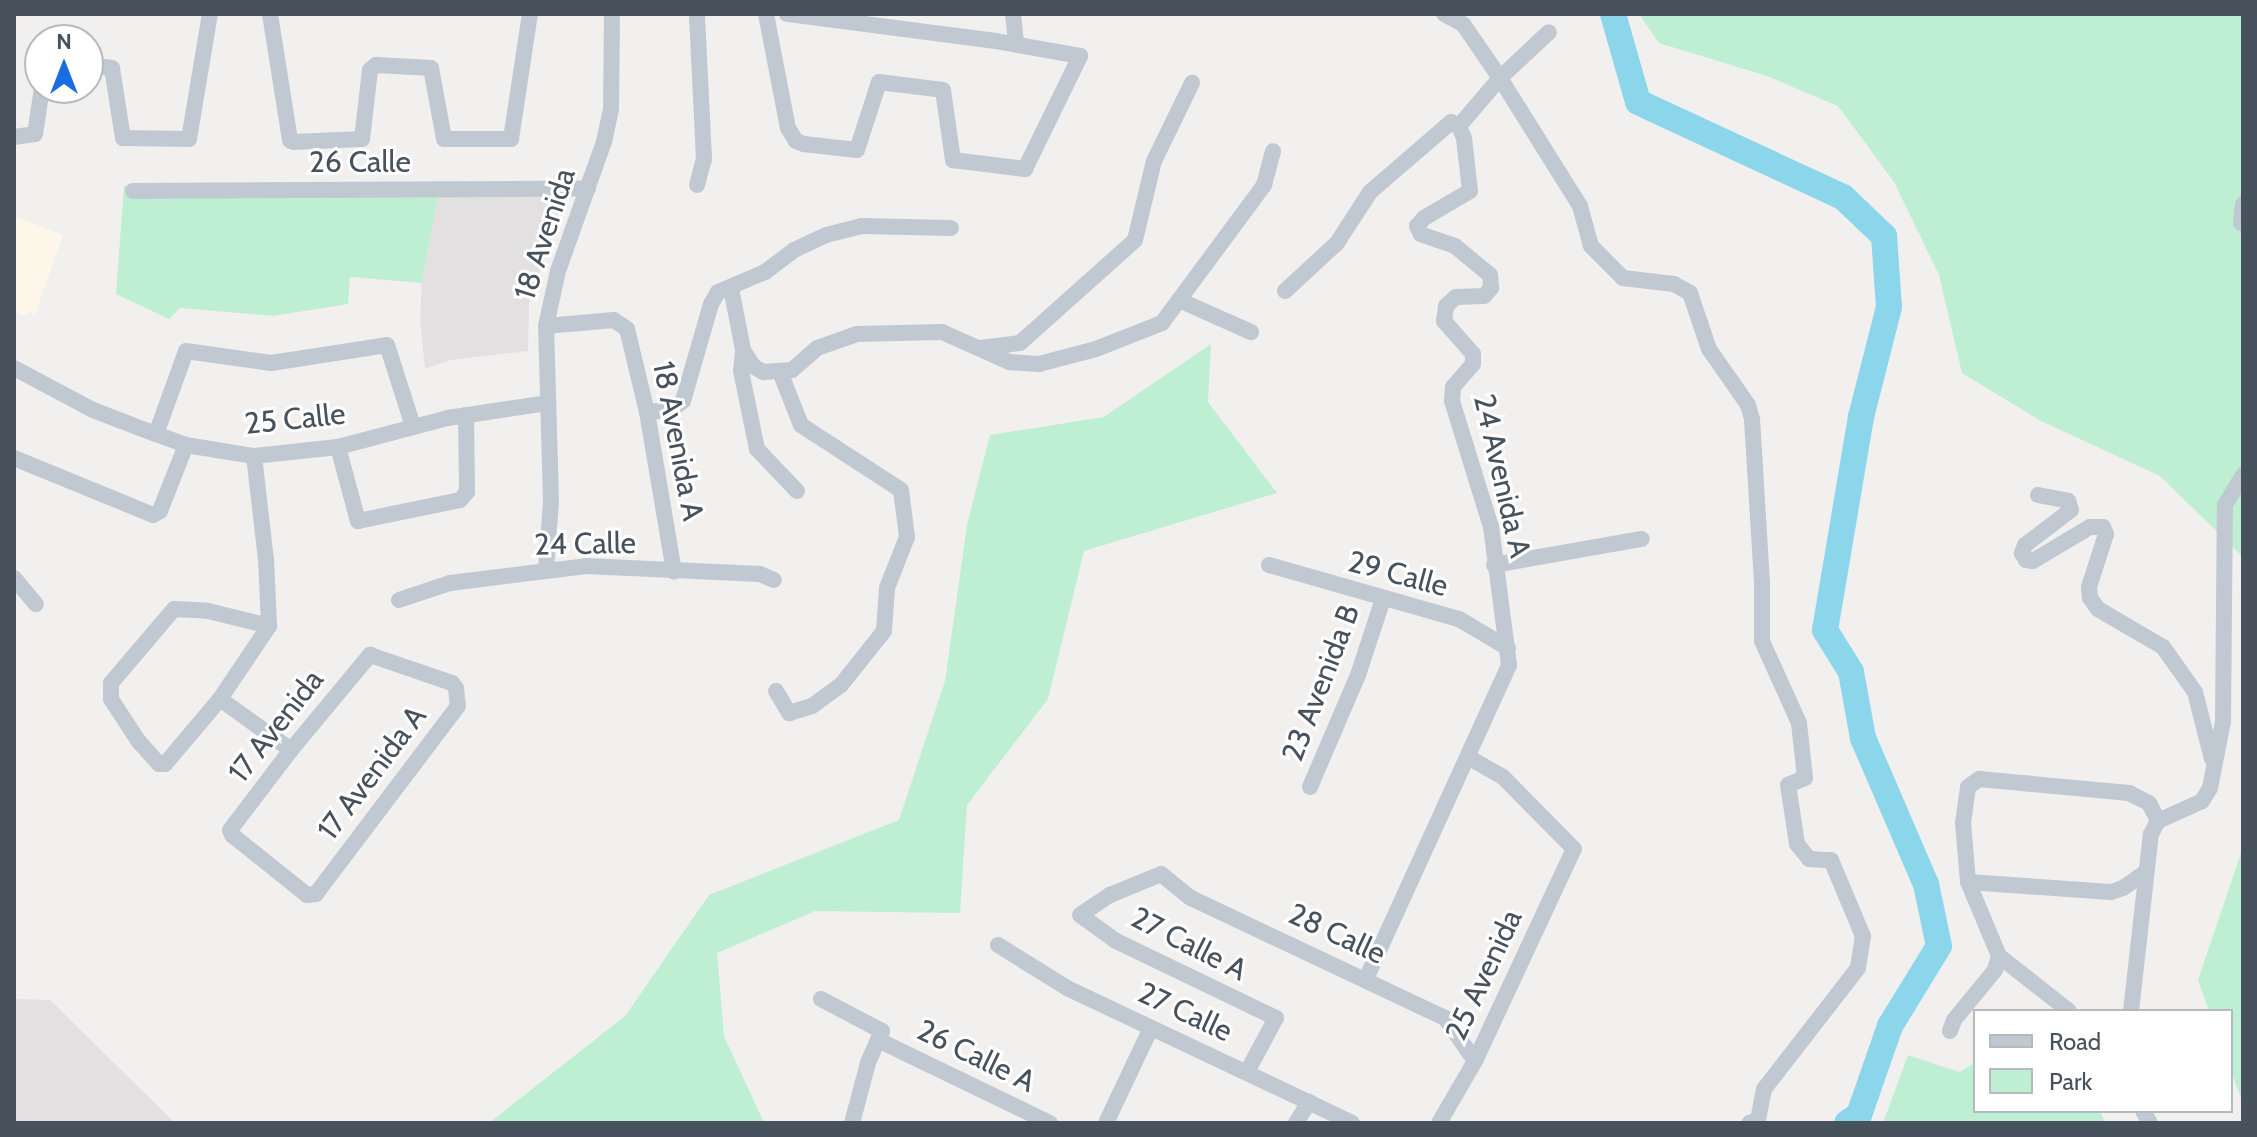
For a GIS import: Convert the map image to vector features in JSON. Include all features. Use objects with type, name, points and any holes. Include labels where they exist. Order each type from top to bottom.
[{"type":"street","points":[[104,66],[110,66],[123,138],[190,137],[210,14]]},
{"type":"street","points":[[270,14],[290,140],[362,139],[370,70],[376,65],[423,65],[433,71],[444,139],[511,139],[530,14]]},
{"type":"street","name":"18 Avenida","points":[[546,569],[551,501],[546,326],[558,271],[604,142],[611,109],[612,14]]},
{"type":"street","points":[[697,14],[704,159],[697,185]]},
{"type":"street","points":[[766,14],[788,128],[796,141],[857,150],[879,82],[943,90],[953,160],[1025,169],[1080,56],[787,14]]},
{"type":"street","points":[[1013,14],[1016,45]]},
{"type":"street","points":[[1444,14],[1463,24],[1500,78],[1580,206],[1591,246],[1623,278],[1674,284],[1690,293],[1709,349],[1748,405],[1752,419],[1762,584],[1762,641],[1799,723],[1805,778],[1788,785],[1797,844],[1809,859],[1831,860],[1863,936],[1858,968],[1764,1089],[1758,1120],[1749,1123]]},
{"type":"street","points":[[1285,291],[1337,243],[1370,192],[1451,122],[1459,126],[1500,78],[1549,32]]},
{"type":"street","points":[[979,349],[1020,343],[1135,240],[1154,161],[1192,83]]},
{"type":"street","points":[[14,137],[33,136],[39,104]]},
{"type":"street","name":"24 Avenida A","points":[[1366,979],[1504,681],[1508,648],[1491,527],[1452,401],[1453,387],[1473,364],[1473,354],[1444,321],[1446,306],[1456,297],[1484,296],[1491,288],[1490,275],[1455,246],[1421,234],[1417,226],[1424,218],[1470,191],[1464,138],[1459,126]]},
{"type":"street","points":[[743,350],[758,369],[780,372],[792,370],[817,348],[857,334],[942,332],[1009,362],[1039,364],[1096,349],[1162,323],[1264,185],[1273,151]]},
{"type":"street","name":"26 Calle","points":[[133,191],[588,189]]},
{"type":"street","points":[[2242,224],[2243,204]]},
{"type":"street","points":[[647,412],[671,410],[683,401],[712,299],[765,272],[794,250],[826,235],[861,226],[951,228]]},
{"type":"street","points":[[731,288],[743,350],[741,371],[757,449],[797,491]]},
{"type":"street","points":[[1179,300],[1251,332]]},
{"type":"street","name":"18 Avenida A","points":[[546,326],[610,320],[622,323],[628,332],[647,412],[674,572]]},
{"type":"street","points":[[156,434],[186,351],[271,363],[387,345],[413,426]]},
{"type":"street","name":"25 Calle","points":[[14,368],[93,410],[186,445],[254,456],[338,447],[413,426],[547,403]]},
{"type":"street","points":[[776,691],[789,713],[812,706],[841,685],[884,631],[887,588],[907,537],[901,490],[801,425],[780,372]]},
{"type":"street","points":[[338,447],[358,521],[460,500],[467,492],[466,415]]},
{"type":"street","points":[[14,458],[150,515],[160,511],[186,445]]},
{"type":"street","points":[[254,456],[266,559],[269,626],[220,699],[165,764],[159,764],[126,724],[111,699],[111,683],[170,612],[178,608],[269,626]]},
{"type":"street","points":[[2131,1009],[2151,834],[2158,821],[2202,801],[2210,788],[2223,722],[2225,505],[2243,475]]},
{"type":"street","points":[[2038,495],[2068,501],[2071,510],[2025,545],[2022,553],[2026,560],[2033,561],[2090,527],[2103,527],[2106,534],[2089,587],[2090,598],[2098,609],[2163,647],[2195,692],[2213,769]]},
{"type":"street","name":"29 Calle","points":[[1494,565],[1642,539]]},
{"type":"street","name":"29 Calle","points":[[1269,565],[1459,619],[1508,648]]},
{"type":"street","name":"24 Calle","points":[[399,600],[450,583],[586,566],[760,574],[774,580]]},
{"type":"street","points":[[14,578],[36,604]]},
{"type":"street","name":"23 Avenida B","points":[[1310,787],[1358,675],[1383,599]]},
{"type":"street","name":"17 Avenida","points":[[230,830],[366,656],[452,683]]},
{"type":"street","name":"17 Avenida A","points":[[230,830],[232,835],[307,895],[316,894],[458,706],[456,688],[452,683]]},
{"type":"street","points":[[220,699],[291,750]]},
{"type":"street","name":"25 Avenida","points":[[1439,1123],[1475,1061],[1574,849],[1503,777],[1468,757]]},
{"type":"street","points":[[2066,1009],[1999,956],[1968,882],[1964,806],[1973,781],[2129,793],[2149,803],[2158,821]]},
{"type":"street","points":[[1968,882],[2111,892],[2123,888],[2146,872]]},
{"type":"street","name":"28 Calle","points":[[1161,874],[1191,898],[1445,1018],[1475,1061]]},
{"type":"street","name":"27 Calle A","points":[[1161,874],[1110,895],[1080,915],[1116,941],[1276,1018],[1247,1072]]},
{"type":"street","name":"27 Calle","points":[[998,945],[1067,988],[1352,1123]]},
{"type":"street","points":[[1950,1031],[1954,1020],[1995,970],[1999,956]]},
{"type":"street","name":"26 Calle A","points":[[821,999],[880,1035],[1050,1123]]},
{"type":"street","points":[[1106,1123],[1151,1028]]},
{"type":"street","points":[[852,1123],[868,1063],[880,1035]]},
{"type":"street","points":[[1296,1123],[1309,1102]]},
{"type":"shaded area","points":[[440,185],[566,188],[529,304],[528,351],[450,360],[425,369],[420,321],[422,283]]},
{"type":"shaded area","points":[[14,216],[63,235],[35,315],[29,312],[24,316],[14,311]]},
{"type":"shaded area","points":[[14,999],[50,1000],[175,1123],[14,1123]]},
{"type":"green space","points":[[1639,14],[2243,14],[2243,557],[2160,476],[2041,421],[1962,373],[1939,275],[1894,182],[1838,106],[1767,76],[1659,43]]},
{"type":"green space","points":[[440,185],[422,283],[350,277],[348,304],[273,316],[180,308],[169,319],[116,294],[124,186]]},
{"type":"green space","points":[[1211,344],[1208,402],[1277,493],[1084,551],[1048,699],[967,805],[960,913],[815,911],[717,953],[724,1036],[764,1123],[489,1123],[625,1016],[709,895],[899,820],[945,681],[967,525],[990,435],[1104,417]]},
{"type":"green space","points":[[2243,847],[2243,1104],[2233,1076],[2233,1009],[2208,1009],[2198,980]]},
{"type":"green space","points":[[1908,1055],[1959,1072],[1973,1064],[1973,1113],[2101,1113],[2105,1123],[1883,1123]]},
{"type":"waterway","points":[[1613,14],[1638,102],[1843,197],[1884,236],[1889,307],[1861,417],[1825,630],[1851,672],[1863,738],[1926,884],[1939,946],[1890,1026],[1859,1115],[1847,1123]]}]
